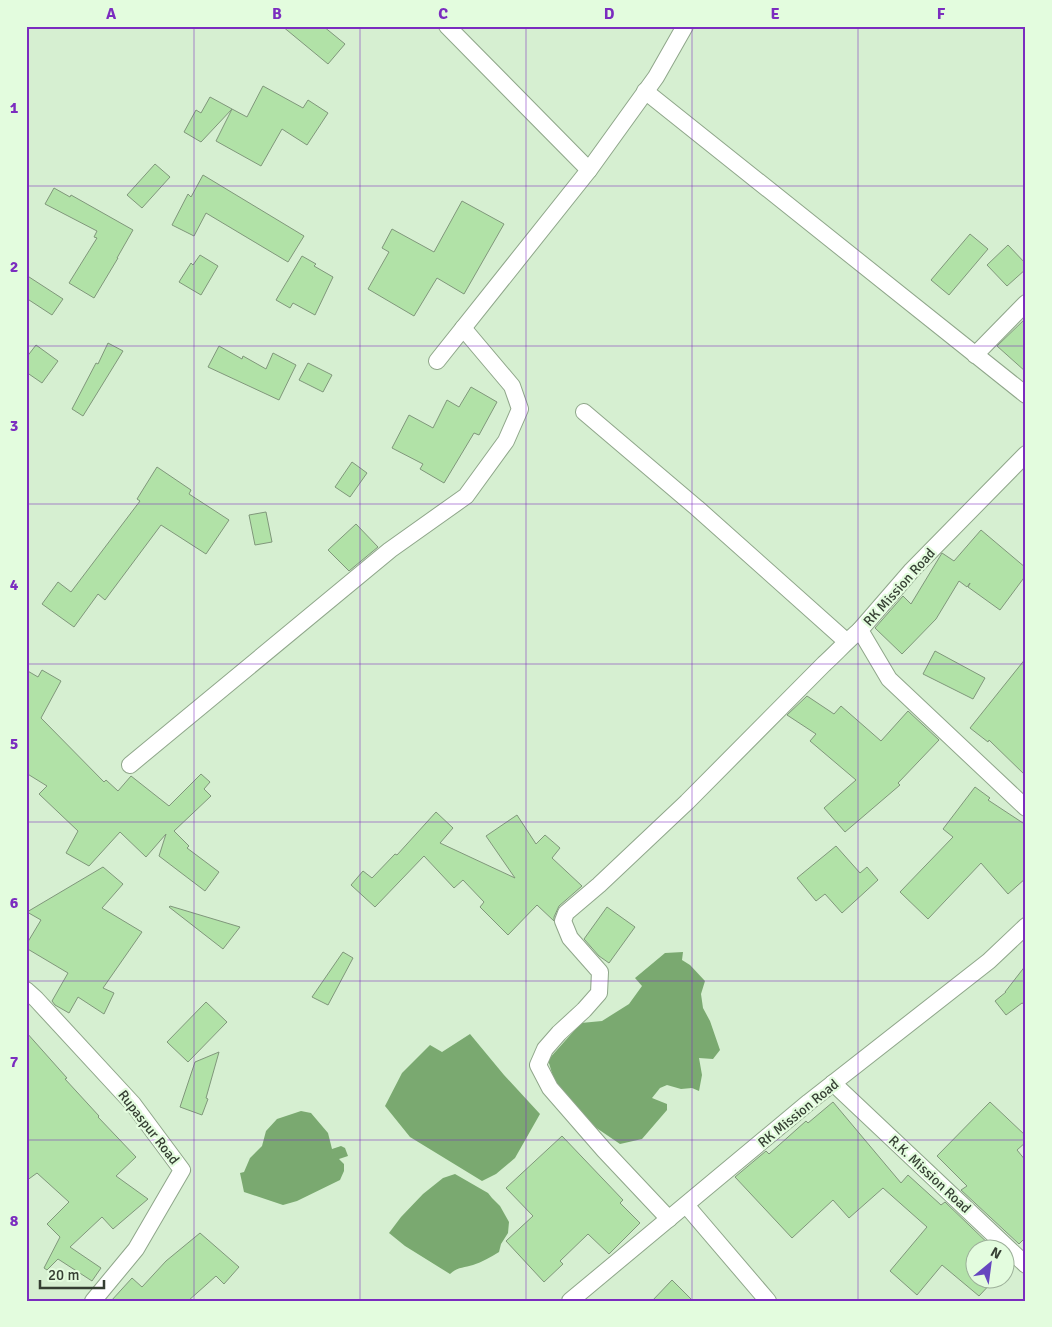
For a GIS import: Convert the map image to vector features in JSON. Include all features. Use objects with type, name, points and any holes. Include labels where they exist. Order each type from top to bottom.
[{"type":"street","points":[[447,26],[589,170]]},
{"type":"street","points":[[437,361],[589,170],[656,77],[686,26]]},
{"type":"street","points":[[646,91],[1026,395]]},
{"type":"street","points":[[975,355],[1026,303]]},
{"type":"street","points":[[130,765],[390,550],[466,496],[506,441],[520,409],[512,386],[463,328]]},
{"type":"street","points":[[584,412],[697,508],[846,641]]},
{"type":"street","name":"RK Mission Road","points":[[1026,454],[912,570],[860,630],[889,679],[1026,808]]},
{"type":"street","points":[[668,1219],[550,1088],[538,1065],[545,1049],[584,1010],[598,993],[600,972],[570,938],[563,921],[566,913],[688,802],[846,641],[860,630]]},
{"type":"street","name":"RK Mission Road","points":[[570,1301],[833,1083],[988,962],[1026,926]]},
{"type":"street","name":"Rupaspur Road","points":[[26,990],[133,1104],[182,1170],[136,1248],[93,1301]]},
{"type":"street","name":"R.K. Mission Road","points":[[833,1083],[1026,1265]]},
{"type":"street","points":[[686,1205],[768,1301]]},
{"type":"shaded area","points":[[683,952],[682,960],[690,965],[705,981],[701,994],[703,1008],[710,1021],[720,1050],[713,1059],[699,1058],[702,1075],[699,1091],[692,1088],[681,1089],[667,1085],[660,1088],[652,1098],[667,1104],[667,1110],[642,1139],[620,1144],[595,1127],[555,1083],[548,1060],[581,1023],[602,1021],[629,1004],[642,986],[635,978],[665,953]]},
{"type":"shaded area","points":[[470,1034],[540,1114],[515,1158],[496,1174],[482,1181],[410,1137],[385,1106],[402,1073],[430,1045],[442,1052]]},
{"type":"shaded area","points":[[301,1111],[311,1113],[328,1133],[332,1149],[341,1146],[345,1148],[348,1156],[339,1159],[344,1164],[344,1171],[340,1180],[297,1201],[283,1205],[244,1192],[240,1173],[244,1172],[250,1158],[262,1146],[266,1131],[277,1119]]},
{"type":"shaded area","points":[[455,1174],[488,1193],[500,1206],[509,1222],[508,1233],[501,1244],[499,1252],[490,1258],[458,1269],[450,1274],[405,1246],[389,1233],[423,1194],[443,1178]]},
{"type":"building","points":[[282,26],[323,26],[345,44],[328,64]]},
{"type":"building","points":[[263,86],[303,108],[308,100],[328,113],[307,145],[282,129],[261,166],[216,141],[232,109],[247,117]]},
{"type":"building","points":[[210,97],[232,109],[201,142],[184,132],[196,110],[201,113]]},
{"type":"building","points":[[155,164],[170,177],[142,208],[127,195]]},
{"type":"building","points":[[203,175],[304,236],[288,262],[206,213],[194,236],[172,225],[188,194],[191,197]]},
{"type":"building","points":[[54,188],[70,197],[71,195],[133,230],[94,298],[69,283],[97,238],[94,237],[97,231],[45,204]]},
{"type":"building","points":[[462,201],[504,224],[464,294],[437,278],[414,316],[368,289],[389,252],[382,248],[392,229],[434,252]]},
{"type":"building","points":[[970,234],[988,249],[949,295],[931,280]]},
{"type":"building","points":[[1008,245],[1026,264],[1026,269],[1007,286],[987,265]]},
{"type":"building","points":[[200,255],[218,266],[201,295],[179,282],[191,263],[193,265]]},
{"type":"building","points":[[302,256],[316,264],[314,266],[333,277],[315,315],[293,303],[290,308],[276,300]]},
{"type":"building","points":[[26,275],[63,299],[52,315],[26,298]]},
{"type":"building","points":[[1026,318],[1026,372],[997,346]]},
{"type":"building","points":[[108,343],[123,351],[83,416],[72,409]]},
{"type":"building","points":[[36,345],[58,361],[42,383],[26,372],[26,358]]},
{"type":"building","points":[[219,346],[242,359],[243,356],[266,369],[273,353],[296,365],[279,400],[208,367]]},
{"type":"building","points":[[308,363],[332,375],[323,392],[299,380]]},
{"type":"building","points":[[471,387],[497,402],[479,435],[474,433],[444,483],[420,469],[423,464],[392,448],[409,415],[433,428],[447,400],[459,407]]},
{"type":"building","points":[[352,462],[367,473],[350,497],[335,487]]},
{"type":"building","points":[[157,467],[191,490],[189,494],[229,520],[206,554],[161,525],[105,600],[98,594],[74,627],[42,604],[58,582],[71,592],[140,501],[137,499]]},
{"type":"building","points":[[266,512],[272,542],[255,545],[249,515]]},
{"type":"building","points":[[356,524],[378,547],[349,571],[328,550]]},
{"type":"building","points":[[981,530],[1026,568],[1026,575],[1000,610],[968,587],[970,583],[967,587],[959,581],[936,619],[902,654],[875,628],[903,596],[911,604],[942,553],[954,561]]},
{"type":"building","points":[[935,651],[985,678],[973,699],[923,674]]},
{"type":"building","points":[[1026,658],[1026,776],[989,740],[988,742],[970,728]]},
{"type":"building","points":[[26,670],[38,677],[42,670],[61,681],[41,718],[104,782],[106,780],[118,791],[131,776],[169,806],[201,774],[210,782],[204,789],[211,796],[174,831],[189,846],[187,848],[219,872],[205,891],[159,856],[166,834],[146,857],[120,832],[89,866],[66,853],[78,831],[39,794],[47,786],[26,773]]},
{"type":"building","points":[[807,696],[834,714],[841,706],[881,741],[908,711],[939,740],[898,783],[900,785],[845,832],[824,808],[856,780],[810,741],[816,734],[787,715]]},
{"type":"building","points":[[975,787],[990,798],[988,800],[1026,825],[1026,878],[1008,894],[981,863],[928,919],[900,892],[953,837],[943,829]]},
{"type":"building","points":[[436,812],[453,828],[440,843],[515,878],[486,836],[517,815],[536,844],[545,835],[560,848],[552,858],[582,886],[559,906],[554,921],[537,905],[508,935],[480,907],[484,902],[463,880],[454,888],[424,856],[375,907],[351,885],[363,871],[372,878],[395,854],[397,855]]},
{"type":"building","points":[[836,846],[860,873],[867,867],[878,880],[842,913],[825,894],[816,901],[797,878]]},
{"type":"building","points":[[103,867],[123,884],[102,908],[142,932],[103,988],[114,993],[104,1014],[78,997],[69,1013],[55,1005],[52,1001],[68,973],[26,948],[41,920],[27,912]]},
{"type":"building","points":[[170,906],[240,927],[223,949]]},
{"type":"building","points":[[607,907],[635,927],[609,963],[599,956],[584,939]]},
{"type":"building","points":[[343,952],[353,958],[328,1005],[312,997]]},
{"type":"building","points":[[1026,965],[1026,1005],[1022,1003],[1006,1015],[995,1001],[1006,992]]},
{"type":"building","points":[[206,1002],[227,1022],[188,1062],[167,1042]]},
{"type":"building","points":[[26,1032],[67,1078],[65,1079],[98,1117],[136,1157],[116,1176],[148,1199],[113,1229],[102,1217],[70,1247],[101,1268],[92,1281],[58,1259],[47,1270],[44,1268],[60,1237],[47,1224],[69,1202],[37,1173],[26,1181]]},
{"type":"building","points":[[219,1052],[206,1098],[208,1099],[202,1115],[180,1107],[195,1062]]},
{"type":"building","points":[[833,1102],[901,1183],[908,1175],[941,1205],[945,1202],[985,1240],[964,1240],[964,1283],[942,1265],[917,1295],[890,1271],[927,1227],[883,1188],[849,1218],[833,1200],[792,1238],[735,1177],[766,1151],[769,1154],[806,1121],[808,1123]]},
{"type":"building","points":[[990,1102],[1026,1136],[1026,1142],[1017,1150],[1026,1161],[1026,1237],[1019,1244],[961,1190],[967,1186],[937,1156]]},
{"type":"building","points":[[562,1136],[623,1200],[620,1203],[640,1223],[609,1254],[588,1234],[560,1261],[563,1264],[544,1282],[506,1241],[533,1216],[506,1188]]},
{"type":"building","points":[[200,1233],[239,1267],[224,1284],[216,1276],[188,1301],[111,1301],[132,1278],[142,1287],[166,1261]]},
{"type":"building","points":[[672,1280],[693,1301],[652,1301]]},
{"type":"building","points":[[972,1290],[985,1290],[979,1296]]}]
